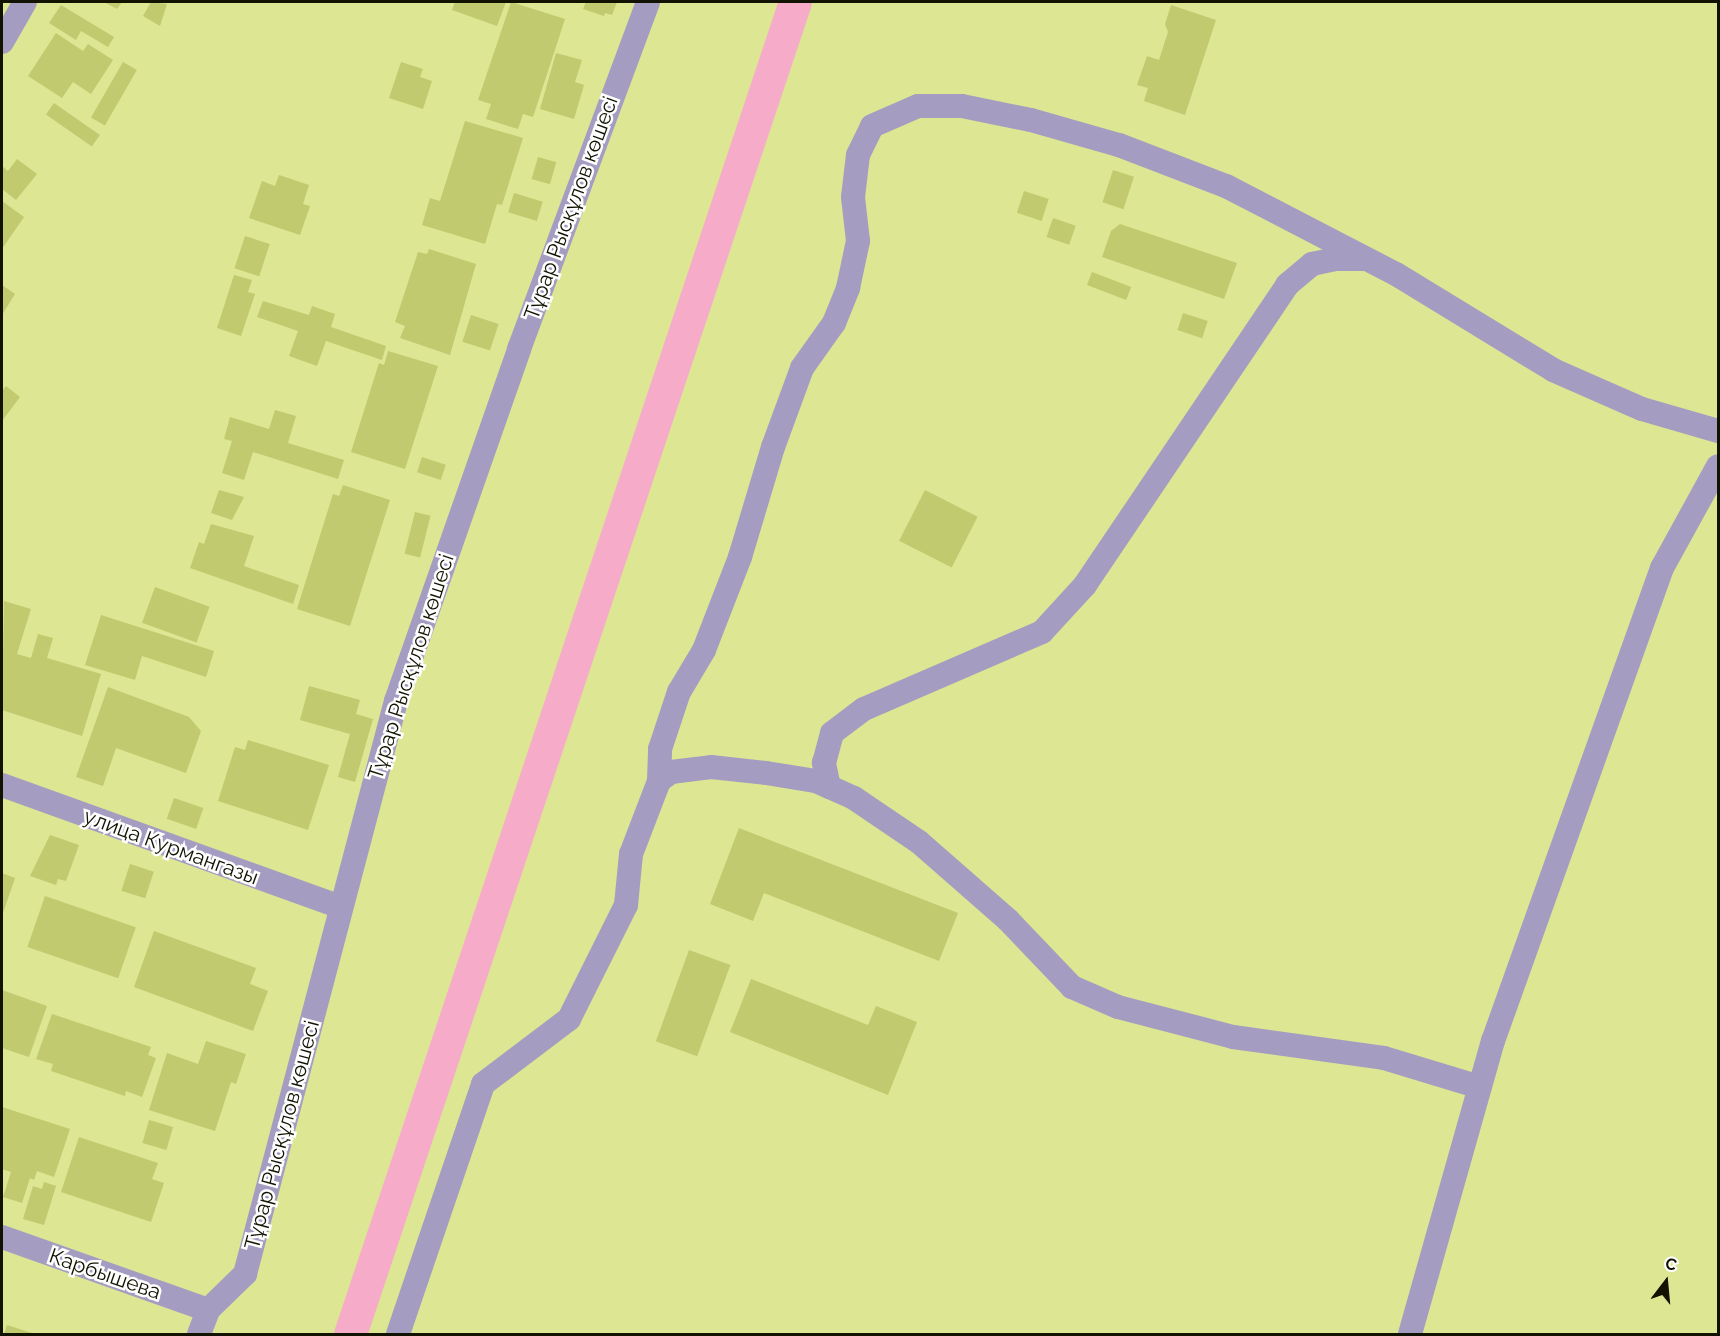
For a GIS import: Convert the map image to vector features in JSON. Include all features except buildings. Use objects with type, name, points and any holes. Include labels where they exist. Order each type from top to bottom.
[{"type":"street","points":[[2,42],[25,2]]},
{"type":"street","name":"Тұрар Рысқұлов көшесі","points":[[200,1335],[208,1310],[245,1274],[396,701],[519,349],[648,2]]},
{"type":"street","points":[[398,1335],[483,1084],[569,1019],[626,905],[631,854],[659,781],[660,749],[676,702],[704,650],[740,557],[773,447],[802,368],[834,322],[848,288],[858,241],[853,197],[858,155],[872,126],[918,106],[962,106],[1031,120],[1119,145],[1226,186],[1369,259],[1552,370],[1642,409],[1719,431]]},
{"type":"street","points":[[830,787],[824,763],[832,733],[864,709],[1042,632],[1085,585],[1287,285],[1312,264],[1335,259],[1369,259]]},
{"type":"street","points":[[1410,1335],[1480,1087],[1662,568],[1719,466]]},
{"type":"street","points":[[659,781],[671,772],[711,767],[816,781],[854,798],[919,842],[1008,920],[1072,987],[1118,1006],[1233,1037],[1384,1058],[1480,1087]]},
{"type":"street","name":"улица Курмангазы","points":[[2,784],[341,907]]},
{"type":"street","name":"Карбышева","points":[[2,1237],[208,1310]]},
{"type":"waterway","points":[[350,1334],[795,2]]}]
